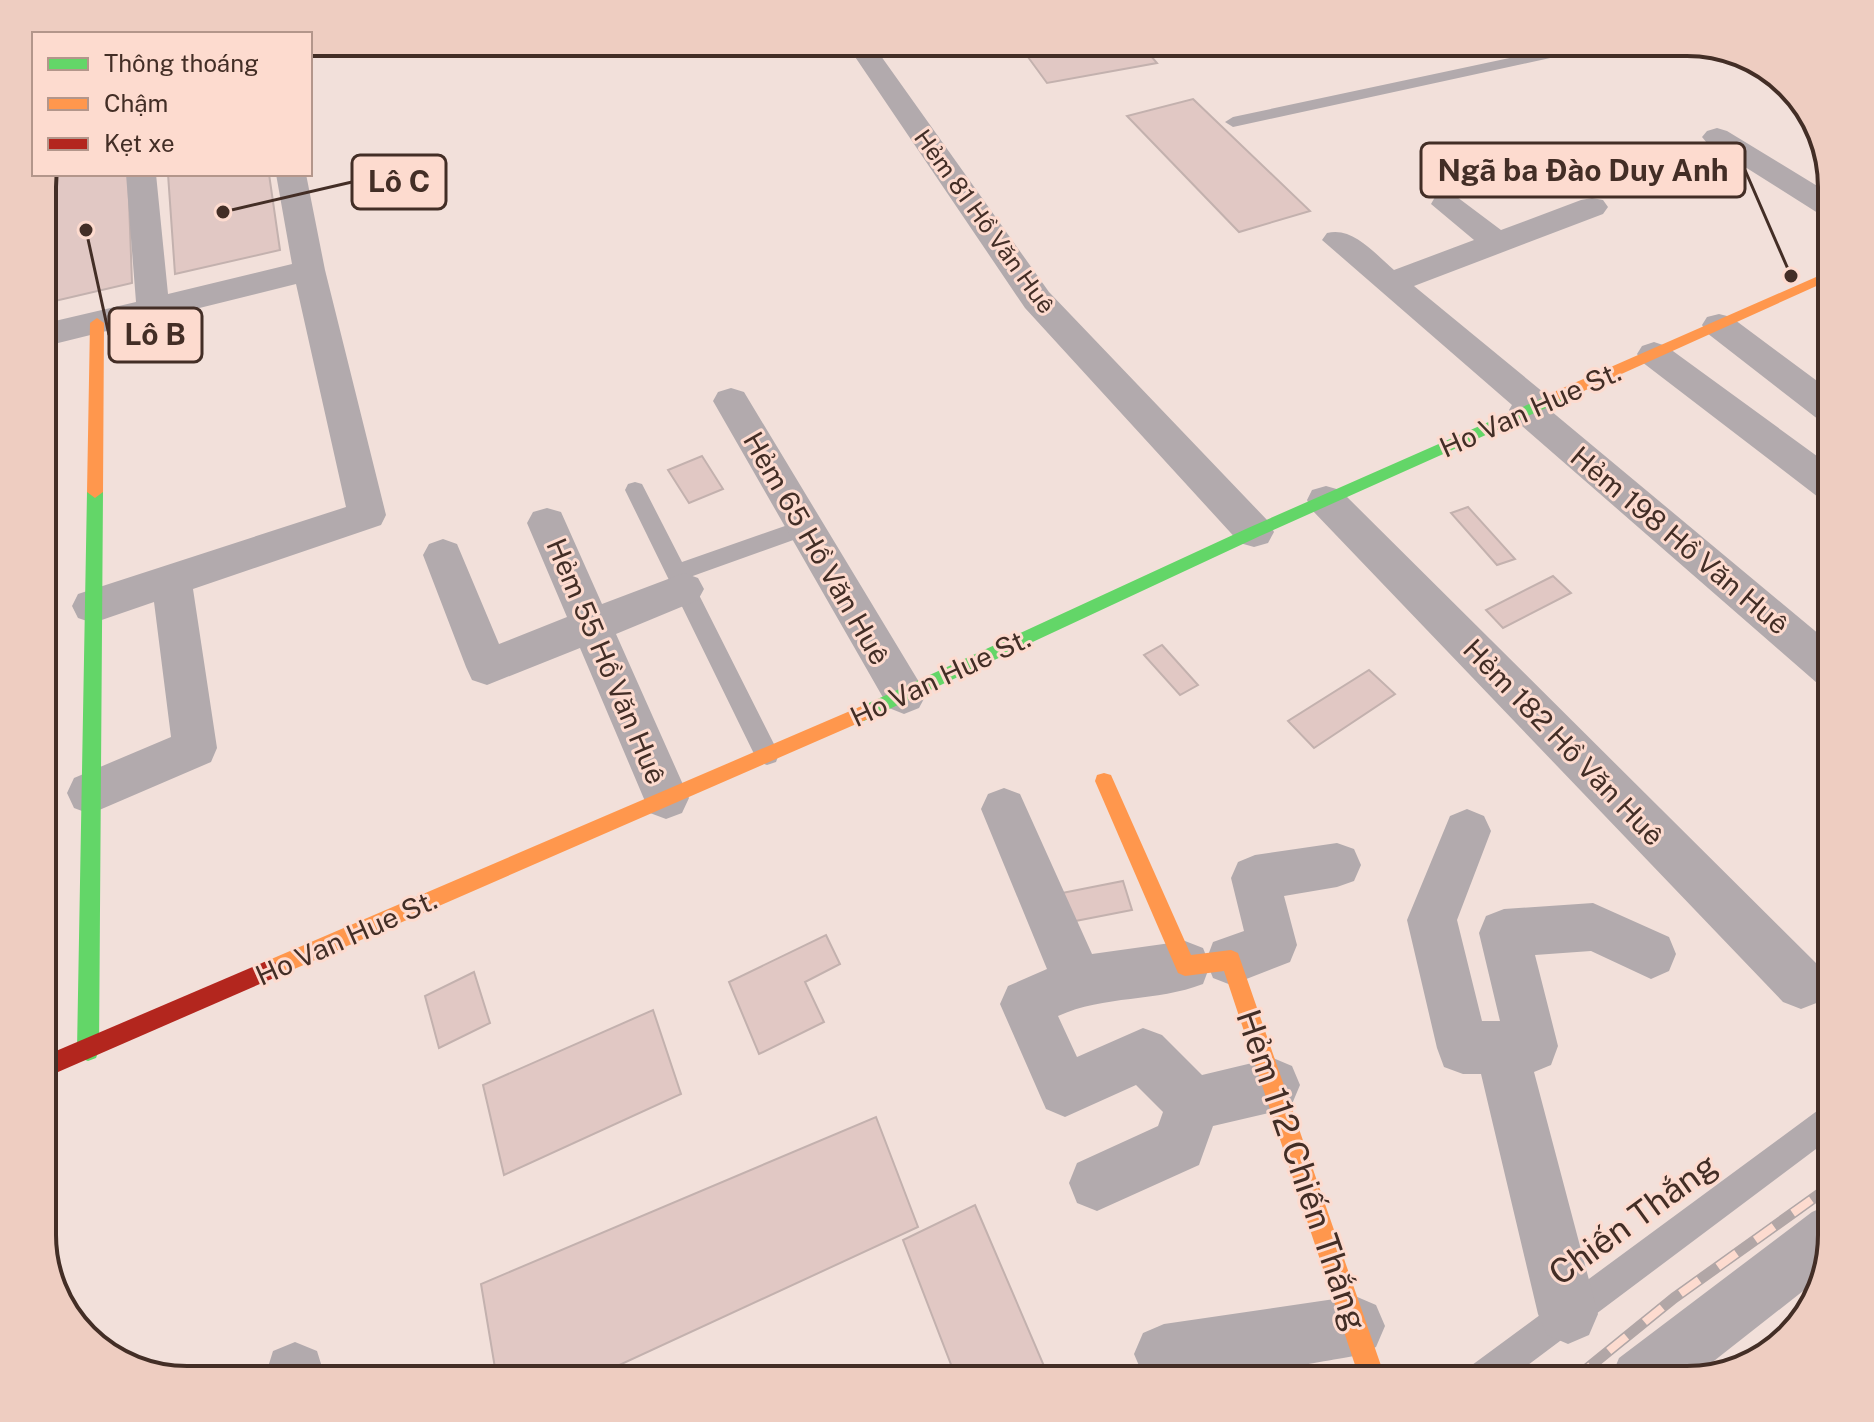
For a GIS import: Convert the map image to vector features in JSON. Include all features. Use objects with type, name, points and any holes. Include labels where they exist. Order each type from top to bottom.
[{"type":"main road","name":"Ho Van Hue St.","points":[[56,1063],[904,695],[1254,532],[1818,280]]},
{"type":"main road","points":[[88,1050],[97,323]]},
{"type":"main road","name":"Hẻm 112 Chiến Thắng","points":[[1104,781],[1208,963],[1273,1085],[1364,1353]]},
{"type":"street","name":"Hẻm 81 Hồ Văn Huê","points":[[868,56],[1037,300],[1254,532]]},
{"type":"street","points":[[1717,137],[1818,199]]},
{"type":"street","points":[[141,176],[153,309]]},
{"type":"street","points":[[93,606],[367,515],[309,270],[291,176]]},
{"type":"street","points":[[1446,204],[1498,243]]},
{"type":"street","points":[[1390,283],[1592,207]]},
{"type":"street","name":"Hẻm 198 Hồ Văn Huê","points":[[1338,240],[1818,658]]},
{"type":"street","points":[[56,333],[309,270]]},
{"type":"street","points":[[1719,325],[1818,400]]},
{"type":"street","points":[[1654,354],[1818,477]]},
{"type":"street","name":"Hẻm 65 Hồ Văn Huê","points":[[731,401],[904,695]]},
{"type":"street","name":"Hẻm 182 Hồ Văn Huê","points":[[1326,500],[1801,984]]},
{"type":"street","name":"Hẻm 55 Hồ Văn Huê","points":[[547,523],[666,798]]},
{"type":"street","points":[[443,555],[487,667],[592,627],[680,581]]},
{"type":"street","points":[[90,793],[195,748],[171,579]]},
{"type":"street","points":[[1004,809],[1078,981]]},
{"type":"street","points":[[1467,831],[1432,920],[1463,1048],[1532,1046],[1504,933],[1593,927],[1651,954]]},
{"type":"street","points":[[1193,1104],[1143,1054],[1065,1090],[1026,1004],[1078,981],[1208,963],[1272,945],[1255,878],[1337,865]]},
{"type":"street","points":[[1501,1047],[1568,1314]]},
{"type":"street","points":[[1193,1104],[1273,1085]]},
{"type":"street","points":[[1097,1183],[1179,1145],[1193,1104]]},
{"type":"street","points":[[1659,1366],[1817,1244]]},
{"type":"street","points":[[1164,1354],[1364,1353]]},
{"type":"lane","points":[[1233,122],[1540,56]]},
{"type":"lane","points":[[635,490],[767,754]]},
{"type":"lane","points":[[680,581],[805,527]]},
{"type":"lane","name":"Chiến Thắng","points":[[1499,1366],[1818,1129]]},
{"type":"building","points":[[1027,56],[1151,56],[1157,63],[1047,83]]},
{"type":"building","points":[[1193,99],[1310,211],[1239,232],[1127,116]]},
{"type":"building","points":[[56,176],[128,176],[132,283],[56,301]]},
{"type":"building","points":[[168,176],[269,176],[280,250],[175,274]]},
{"type":"building","points":[[702,456],[723,489],[689,503],[668,470]]},
{"type":"building","points":[[1468,507],[1515,559],[1497,565],[1451,513]]},
{"type":"building","points":[[1553,576],[1571,593],[1503,628],[1486,610]]},
{"type":"building","points":[[1162,645],[1198,685],[1180,695],[1144,655]]},
{"type":"building","points":[[1369,670],[1395,694],[1314,748],[1288,721]]},
{"type":"building","points":[[1123,881],[1132,910],[1065,923],[1057,894]]},
{"type":"building","points":[[826,935],[840,964],[805,982],[824,1022],[759,1054],[729,982]]},
{"type":"building","points":[[474,972],[490,1023],[439,1048],[425,996]]},
{"type":"building","points":[[653,1010],[681,1094],[504,1175],[483,1085]]},
{"type":"building","points":[[876,1117],[918,1227],[617,1366],[495,1366],[481,1284]]},
{"type":"building","points":[[975,1205],[1044,1366],[952,1366],[903,1240]]},
{"type":"railway","points":[[1590,1366],[1674,1298],[1818,1195]]},
{"type":"traffic: fast","points":[[864,713],[1254,532],[1561,395]]},
{"type":"traffic: fast","points":[[88,1050],[95,492]]},
{"type":"traffic: slow","points":[[1561,395],[1818,280]]},
{"type":"traffic: slow","points":[[95,492],[97,323]]},
{"type":"traffic: slow","points":[[269,970],[864,713]]},
{"type":"traffic: slow","points":[[1104,781],[1185,966],[1231,960],[1368,1366]]},
{"type":"traffic: jam","points":[[56,1062],[269,970]]},
{"type":"place","name":"Lô C","points":[[223,212]]},
{"type":"place","name":"Lô B","points":[[86,230]]},
{"type":"place","name":"Ngã ba Đào Duy Anh","points":[[1791,276]]}]
